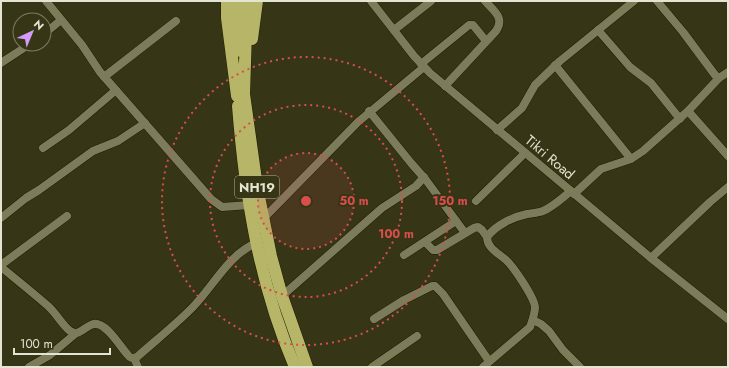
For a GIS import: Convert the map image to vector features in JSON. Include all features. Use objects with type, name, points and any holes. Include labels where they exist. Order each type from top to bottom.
[{"type":"highway","points":[[227,1],[227,18],[241,95]]},
{"type":"highway","name":"NH19","points":[[238,1],[237,19],[243,165],[249,205],[256,244],[270,297],[295,367]]},
{"type":"highway","name":"NH19","points":[[247,1],[241,95],[271,256],[282,296],[307,367]]},
{"type":"highway","points":[[241,95],[257,1]]},
{"type":"street","points":[[46,1],[82,45],[104,77],[193,180],[216,204],[227,208],[249,205]]},
{"type":"street","name":"Tikri Road","points":[[370,1],[423,66],[445,86],[652,258],[728,318]]},
{"type":"street","points":[[394,30],[431,1]]},
{"type":"street","points":[[445,86],[500,25],[500,19],[497,14],[485,1]]},
{"type":"street","points":[[620,1],[626,8]]},
{"type":"street","points":[[497,130],[522,108],[535,85],[555,65],[634,1]]},
{"type":"street","points":[[657,1],[683,32],[715,75],[719,78]]},
{"type":"street","points":[[52,27],[61,20]]},
{"type":"street","points":[[104,77],[176,21]]},
{"type":"street","points":[[263,219],[369,111],[469,25],[473,25],[486,42]]},
{"type":"street","points":[[598,30],[630,67],[651,83],[680,119]]},
{"type":"street","points":[[1,63],[18,52]]},
{"type":"street","points":[[555,65],[630,159]]},
{"type":"street","points":[[487,237],[497,227],[508,221],[522,215],[546,210],[573,192],[601,169],[630,159],[643,151],[680,119],[719,78],[728,72]]},
{"type":"street","points":[[43,148],[73,126],[116,90]]},
{"type":"street","points":[[369,111],[410,163],[424,177],[465,232]]},
{"type":"street","points":[[688,111],[728,156]]},
{"type":"street","points":[[1,218],[26,198],[93,151],[118,141],[145,123]]},
{"type":"street","points":[[476,201],[525,153]]},
{"type":"street","points":[[282,296],[382,208],[416,186],[424,177]]},
{"type":"street","points":[[652,258],[728,186]]},
{"type":"street","points":[[67,216],[1,266],[49,307],[68,329],[75,334]]},
{"type":"street","points":[[404,255],[456,221]]},
{"type":"street","points":[[374,320],[413,295],[435,286],[443,294],[486,364],[530,327],[533,320],[535,307],[530,295],[510,264],[489,245],[487,237],[482,230],[478,227],[465,232],[437,250],[432,250],[425,242]]},
{"type":"street","points":[[134,358],[191,309],[237,255],[246,248],[256,244]]},
{"type":"street","points":[[533,320],[541,324],[549,331],[563,350],[580,367]]},
{"type":"street","points":[[29,367],[50,356],[75,334],[93,324],[102,325],[126,354],[134,358],[138,367]]},
{"type":"street","points":[[372,367],[417,336]]}]
